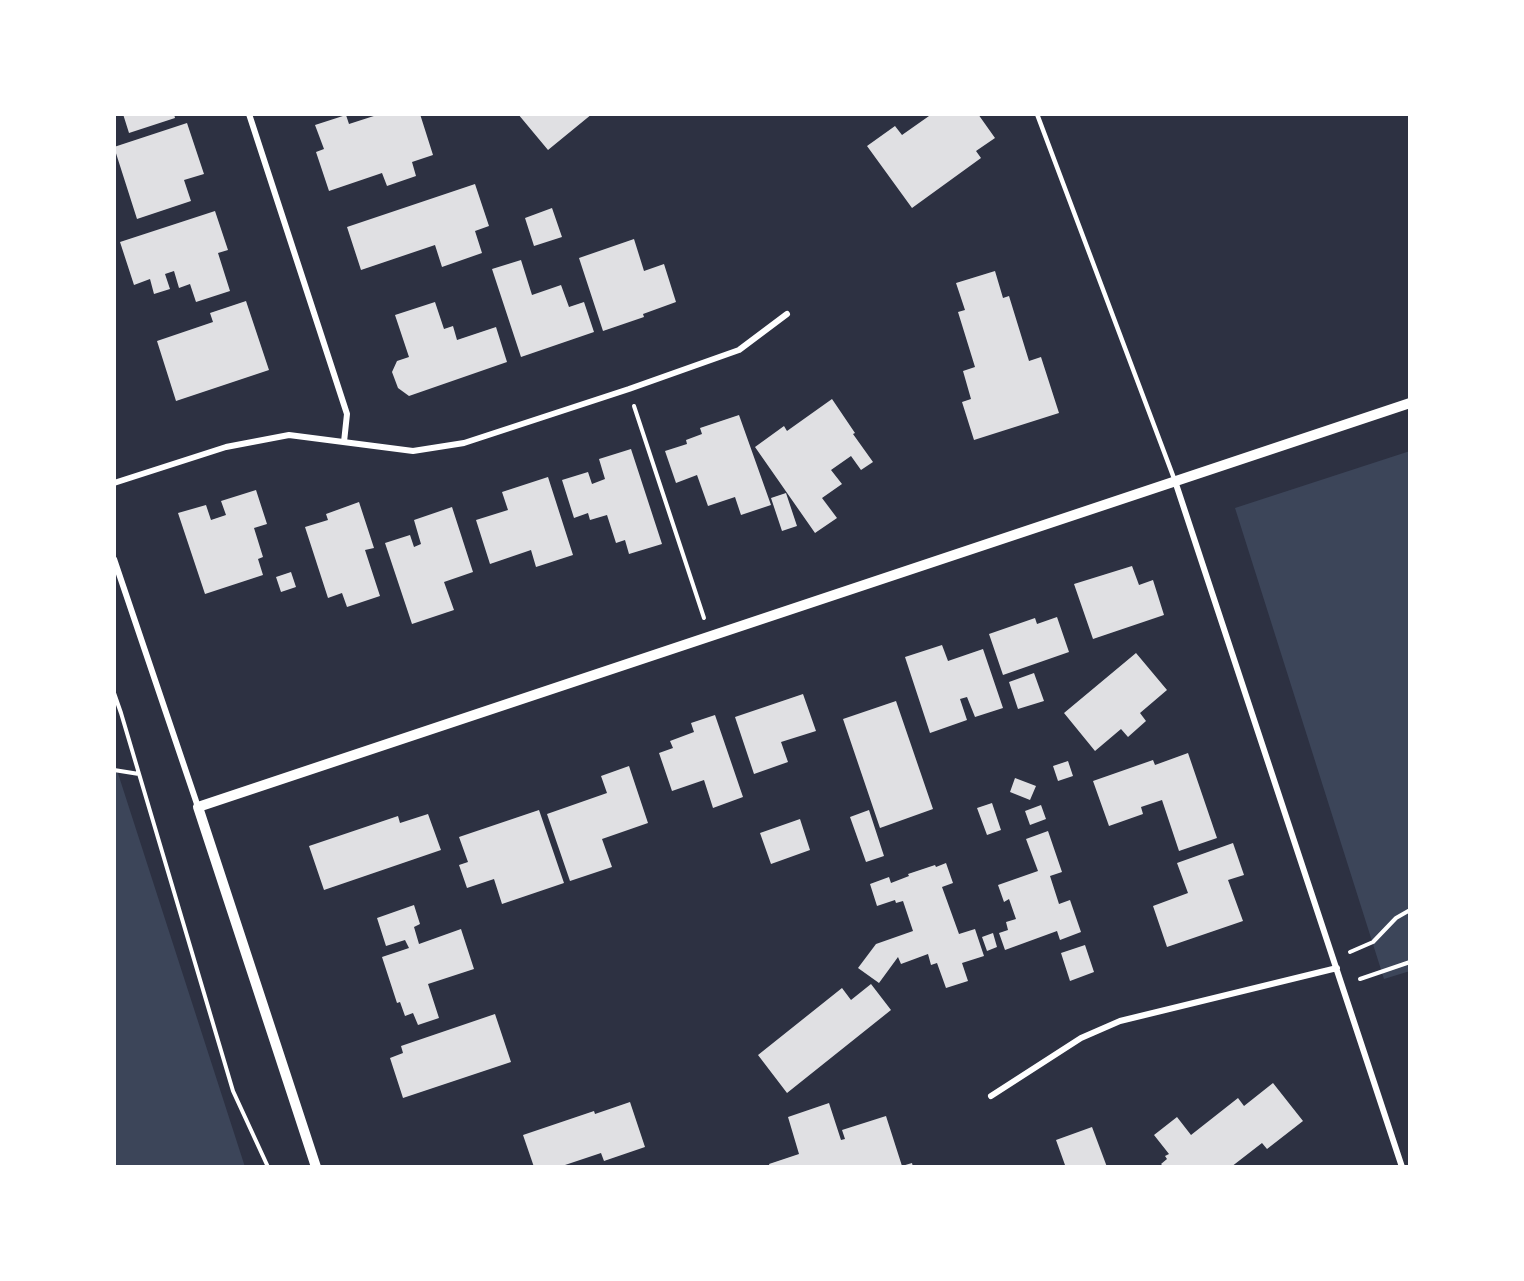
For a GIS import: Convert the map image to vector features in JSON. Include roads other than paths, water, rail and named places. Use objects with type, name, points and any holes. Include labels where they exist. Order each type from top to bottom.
[{"type":"street","points":[[249,114],[347,414],[344,441]]},
{"type":"street","points":[[114,483],[226,447],[289,435],[413,451],[464,443],[739,350],[787,314]]},
{"type":"street","points":[[198,807],[1410,403]]},
{"type":"street","points":[[1175,481],[1402,1167]]},
{"type":"street","points":[[114,559],[316,1167]]},
{"type":"street","points":[[991,1096],[1081,1038],[1120,1021],[1337,968]]},
{"type":"lane","points":[[1037,114],[1175,481]]}]
